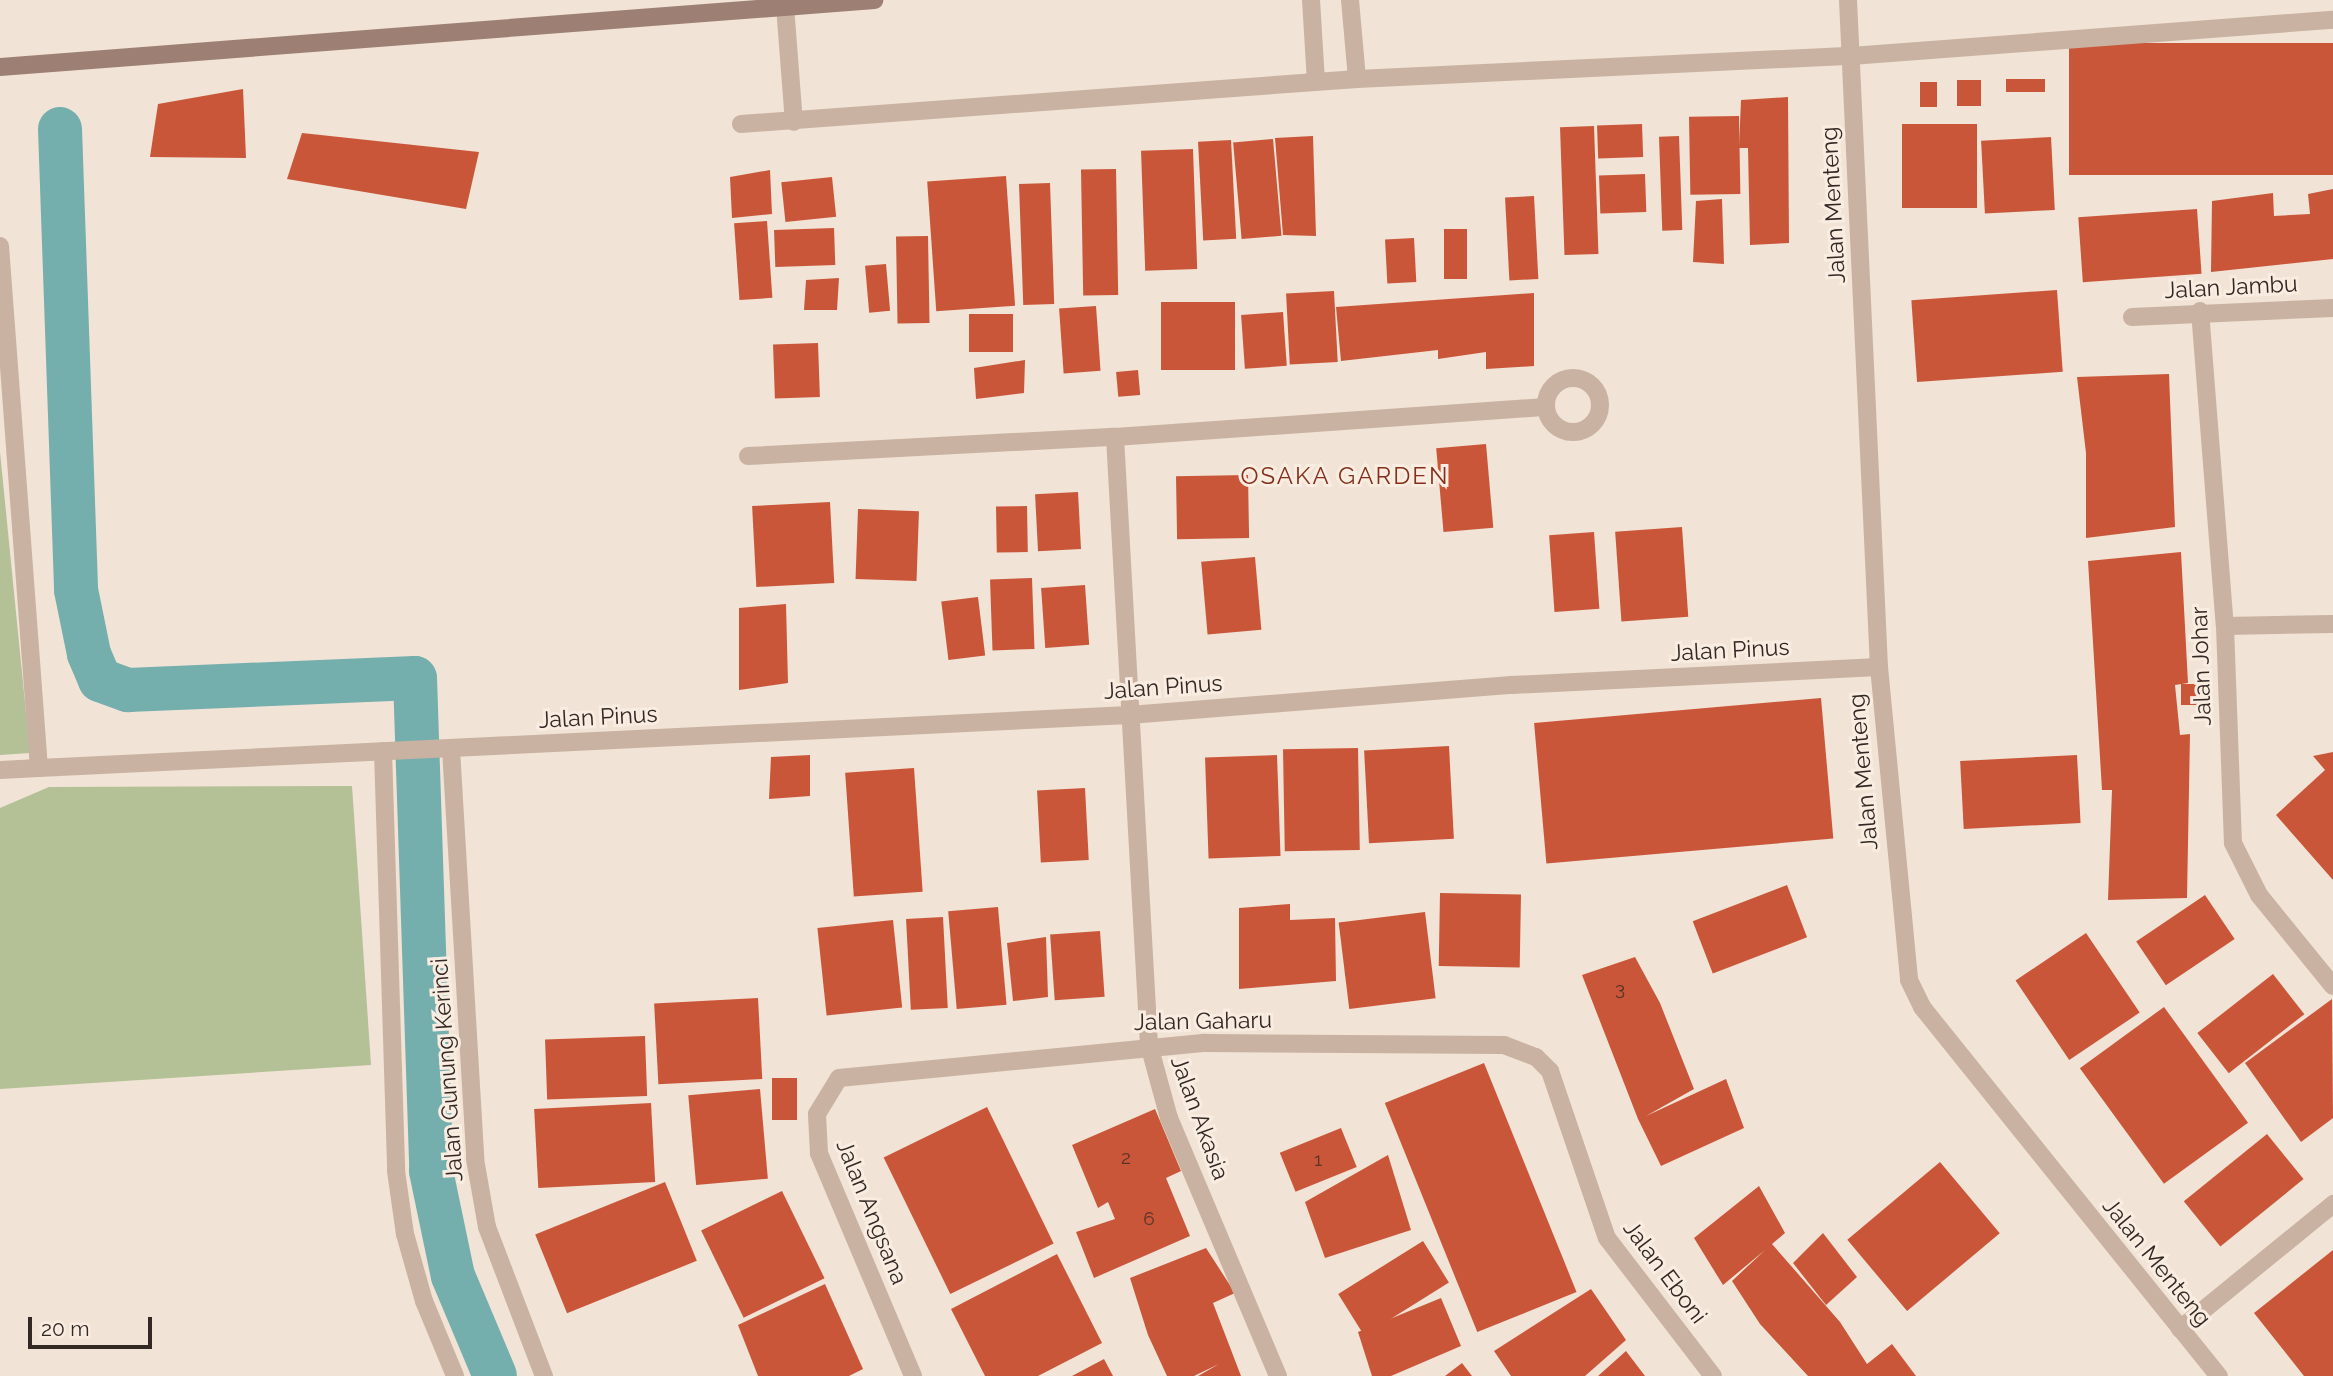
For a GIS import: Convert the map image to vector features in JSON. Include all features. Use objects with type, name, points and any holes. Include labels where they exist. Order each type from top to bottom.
[{"type":"main road","points":[[0,67],[874,0]]},
{"type":"street","points":[[1311,0],[1316,82]]},
{"type":"street","points":[[1350,0],[1357,79]]},
{"type":"street","points":[[1848,0],[1851,56]]},
{"type":"street","points":[[785,6],[794,121]]},
{"type":"street","points":[[741,124],[1357,79],[1851,56],[2333,20]]},
{"type":"street","name":"Jalan Menteng","points":[[1851,56],[1879,667],[1900,930],[1916,997],[2219,1376]]},
{"type":"street","points":[[0,246],[39,768]]},
{"type":"street","name":"Jalan Jambu","points":[[2132,317],[2200,311],[2333,308]]},
{"type":"street","name":"Jalan Johar","points":[[2200,311],[2225,626],[2231,832],[2238,862],[2259,895],[2333,986]]},
{"type":"street","points":[[748,456],[1115,437],[1546,407]]},
{"type":"street","name":"Jalan Akasia","points":[[1115,437],[1149,1045],[1169,1118],[1279,1376]]},
{"type":"street","points":[[2225,626],[2333,624]]},
{"type":"street","name":"Jalan Pinus","points":[[0,770],[1129,715],[1512,685],[1879,667]]},
{"type":"street","name":"Jalan Gunung Kerinci","points":[[445,749],[475,1159],[487,1227],[544,1376]]},
{"type":"street","points":[[389,751],[396,1171],[405,1234],[424,1301],[454,1376]]},
{"type":"street","name":"Jalan Gaharu","points":[[849,1074],[1149,1045],[1504,1045],[1523,1049],[1550,1072]]},
{"type":"street","name":"Jalan Eboni","points":[[1550,1072],[1607,1238],[1713,1376]]},
{"type":"street","name":"Jalan Angsana","points":[[849,1074],[839,1078],[822,1102],[817,1114],[817,1142],[913,1376]]},
{"type":"street","points":[[2180,1329],[2333,1204]]},
{"type":"green space","points":[[0,452],[30,753],[0,755]]},
{"type":"green space","points":[[352,786],[371,1065],[0,1089],[0,808],[49,787]]},
{"type":"building","points":[[2069,43],[2333,43],[2333,175],[2069,175]]},
{"type":"building","points":[[2006,79],[2045,79],[2045,92],[2006,92]]},
{"type":"building","points":[[1957,80],[1981,80],[1981,106],[1957,106]]},
{"type":"building","points":[[1920,82],[1937,82],[1937,107],[1920,107]]},
{"type":"building","points":[[243,89],[246,158],[150,157],[158,104]]},
{"type":"building","points":[[1788,97],[1789,243],[1750,245],[1748,148],[1739,148],[1741,100]]},
{"type":"building","points":[[1739,116],[1740,194],[1690,195],[1689,117]]},
{"type":"building","points":[[1642,124],[1643,157],[1598,159],[1597,126]]},
{"type":"building","points":[[1902,124],[1977,124],[1977,208],[1902,208]]},
{"type":"building","points":[[1594,126],[1598,254],[1564,255],[1560,127]]},
{"type":"building","points":[[302,133],[479,152],[466,209],[287,179]]},
{"type":"building","points":[[1313,136],[1316,236],[1283,235],[1275,138]]},
{"type":"building","points":[[1679,136],[1682,230],[1662,231],[1659,137]]},
{"type":"building","points":[[2051,137],[2055,210],[1985,214],[1981,141]]},
{"type":"building","points":[[1273,139],[1281,236],[1242,239],[1233,142]]},
{"type":"building","points":[[1231,140],[1236,239],[1203,241],[1198,142]]},
{"type":"building","points":[[1193,149],[1197,269],[1145,271],[1141,151]]},
{"type":"building","points":[[1116,169],[1118,295],[1083,296],[1081,170]]},
{"type":"building","points":[[770,170],[772,214],[732,218],[730,177]]},
{"type":"building","points":[[1645,174],[1646,212],[1600,214],[1599,176]]},
{"type":"building","points":[[1006,176],[1015,306],[936,311],[927,182]]},
{"type":"building","points":[[832,177],[836,217],[785,222],[781,182]]},
{"type":"building","points":[[1050,183],[1054,304],[1023,305],[1019,184]]},
{"type":"building","points":[[2333,189],[2333,259],[2211,272],[2212,201],[2273,193],[2274,216],[2310,214],[2308,194]]},
{"type":"building","points":[[1534,196],[1538,279],[1509,280],[1505,198]]},
{"type":"building","points":[[1722,199],[1724,264],[1693,262],[1696,201]]},
{"type":"building","points":[[2197,209],[2202,274],[2083,282],[2078,217]]},
{"type":"building","points":[[767,221],[772,298],[739,300],[734,223]]},
{"type":"building","points":[[834,228],[835,265],[775,267],[774,230]]},
{"type":"building","points":[[1444,229],[1467,229],[1467,279],[1444,279]]},
{"type":"building","points":[[928,236],[930,323],[898,324],[896,237]]},
{"type":"building","points":[[1414,238],[1416,282],[1387,283],[1385,240]]},
{"type":"building","points":[[886,264],[890,311],[869,313],[865,266]]},
{"type":"building","points":[[839,278],[837,310],[804,310],[806,280]]},
{"type":"building","points":[[2057,290],[2063,372],[1917,382],[1911,300]]},
{"type":"building","points":[[1334,291],[1338,362],[1290,364],[1286,294]]},
{"type":"building","points":[[1534,293],[1534,366],[1486,369],[1486,352],[1438,359],[1438,350],[1341,361],[1336,307]]},
{"type":"building","points":[[1161,302],[1235,302],[1235,370],[1161,370]]},
{"type":"building","points":[[1096,306],[1101,371],[1064,373],[1059,309]]},
{"type":"building","points":[[1283,312],[1287,366],[1245,369],[1241,315]]},
{"type":"building","points":[[969,314],[1013,314],[1013,352],[969,352]]},
{"type":"building","points":[[818,343],[820,397],[775,399],[773,345]]},
{"type":"building","points":[[1025,360],[1024,393],[976,399],[974,368]]},
{"type":"building","points":[[1138,370],[1140,395],[1118,397],[1116,372]]},
{"type":"building","points":[[2169,374],[2175,527],[2086,538],[2086,453],[2077,377]]},
{"type":"building","points":[[1486,444],[1493,528],[1444,532],[1436,448]]},
{"type":"building","points":[[1248,475],[1249,538],[1177,539],[1176,476]]},
{"type":"building","points":[[1078,492],[1081,549],[1038,551],[1035,494]]},
{"type":"building","points":[[830,502],[834,583],[756,587],[752,506]]},
{"type":"building","points":[[1027,506],[1028,552],[997,553],[996,507]]},
{"type":"building","points":[[858,509],[919,511],[917,581],[856,579]]},
{"type":"building","points":[[1682,527],[1688,617],[1621,621],[1615,532]]},
{"type":"building","points":[[1594,532],[1599,609],[1554,612],[1549,535]]},
{"type":"building","points":[[2181,552],[2188,683],[2175,685],[2180,735],[2190,734],[2187,898],[2108,900],[2112,790],[2102,790],[2088,561]]},
{"type":"building","points":[[1255,557],[1261,630],[1208,634],[1201,562]]},
{"type":"building","points":[[1032,578],[1034,649],[993,650],[990,579]]},
{"type":"building","points":[[1085,585],[1089,645],[1045,648],[1041,588]]},
{"type":"building","points":[[978,597],[985,656],[948,660],[941,602]]},
{"type":"building","points":[[786,604],[788,683],[739,690],[739,608]]},
{"type":"building","points":[[2181,684],[2209,684],[2209,705],[2181,705]]},
{"type":"building","points":[[1821,698],[1833,838],[1546,864],[1534,723]]},
{"type":"building","points":[[1449,746],[1454,839],[1369,843],[1364,750]]},
{"type":"building","points":[[1358,748],[1360,850],[1285,851],[1283,749]]},
{"type":"building","points":[[2333,752],[2333,880],[2276,815],[2325,770],[2313,756]]},
{"type":"building","points":[[810,755],[810,796],[769,799],[771,757]]},
{"type":"building","points":[[1277,755],[1281,856],[1209,858],[1205,758]]},
{"type":"building","points":[[2077,755],[2081,823],[1964,829],[1960,761]]},
{"type":"building","points":[[914,768],[923,892],[854,897],[845,773]]},
{"type":"building","points":[[1085,788],[1089,860],[1041,862],[1037,791]]},
{"type":"building","points":[[1787,885],[1807,937],[1713,973],[1693,921]]},
{"type":"building","points":[[1440,893],[1521,894],[1520,967],[1439,966]]},
{"type":"building","points":[[2205,895],[2235,939],[2166,985],[2136,941]]},
{"type":"building","points":[[1290,904],[1290,920],[1335,918],[1336,981],[1239,989],[1239,908]]},
{"type":"building","points":[[998,907],[1007,1005],[957,1009],[948,911]]},
{"type":"building","points":[[1425,912],[1436,998],[1349,1009],[1339,923]]},
{"type":"building","points":[[943,917],[948,1008],[911,1010],[906,919]]},
{"type":"building","points":[[893,920],[902,1008],[827,1015],[817,928]]},
{"type":"building","points":[[1100,931],[1105,997],[1055,1000],[1050,934]]},
{"type":"building","points":[[2086,933],[2140,1013],[2069,1060],[2016,981]]},
{"type":"building","points":[[1046,937],[1048,997],[1013,1001],[1007,943]]},
{"type":"building","points":[[1635,957],[1660,1003],[1694,1089],[1646,1116],[1726,1079],[1744,1128],[1661,1166],[1638,1119],[1582,975]]},
{"type":"building","points":[[2273,974],[2304,1014],[2229,1073],[2197,1033]]},
{"type":"building","points":[[758,998],[762,1079],[658,1084],[654,1003]]},
{"type":"building","points":[[2332,999],[2333,1118],[2301,1142],[2245,1063]]},
{"type":"building","points":[[2164,1007],[2248,1123],[2164,1184],[2080,1068]]},
{"type":"building","points":[[645,1036],[647,1096],[547,1099],[545,1039]]},
{"type":"building","points":[[1484,1063],[1577,1292],[1477,1332],[1385,1103]]},
{"type":"building","points":[[772,1078],[797,1078],[797,1120],[772,1120]]},
{"type":"building","points":[[760,1089],[768,1179],[696,1185],[688,1095]]},
{"type":"building","points":[[651,1103],[655,1182],[538,1188],[534,1109]]},
{"type":"building","points":[[987,1107],[1054,1244],[950,1294],[884,1157]]},
{"type":"building","points":[[1155,1109],[1181,1171],[1166,1178],[1190,1236],[1094,1278],[1076,1232],[1115,1219],[1108,1202],[1098,1208],[1072,1145]]},
{"type":"building","points":[[1341,1128],[1357,1167],[1296,1192],[1280,1153]]},
{"type":"building","points":[[2267,1134],[2304,1179],[2220,1246],[2184,1201]]},
{"type":"building","points":[[1388,1155],[1411,1230],[1325,1258],[1305,1202]]},
{"type":"building","points":[[1940,1162],[2000,1233],[1907,1311],[1847,1240]]},
{"type":"building","points":[[665,1182],[697,1261],[567,1313],[535,1234]]},
{"type":"building","points":[[1759,1186],[1785,1233],[1772,1244],[1840,1322],[1867,1364],[1892,1344],[1916,1376],[1808,1376],[1760,1324],[1732,1281],[1765,1250],[1723,1285],[1694,1238]]},
{"type":"building","points":[[782,1191],[825,1278],[744,1318],[701,1230]]},
{"type":"building","points":[[1823,1233],[1857,1277],[1826,1305],[1793,1263]]},
{"type":"building","points":[[1423,1241],[1449,1283],[1364,1336],[1338,1294]]},
{"type":"building","points":[[1206,1248],[1235,1293],[1213,1303],[1241,1376],[1198,1376],[1219,1364],[1194,1376],[1167,1376],[1148,1335],[1130,1278]]},
{"type":"building","points":[[2333,1250],[2333,1376],[2304,1376],[2254,1313]]},
{"type":"building","points":[[1057,1254],[1102,1343],[1038,1376],[985,1376],[951,1309]]},
{"type":"building","points":[[825,1284],[863,1369],[849,1376],[758,1376],[738,1325]]},
{"type":"building","points":[[1591,1289],[1626,1340],[1585,1376],[1511,1376],[1494,1351]]},
{"type":"building","points":[[1441,1298],[1461,1346],[1391,1376],[1372,1376],[1358,1332]]},
{"type":"building","points":[[1626,1351],[1645,1376],[1598,1376]]},
{"type":"building","points":[[1104,1359],[1113,1376],[1072,1376]]},
{"type":"building","points":[[1462,1363],[1472,1376],[1445,1376]]},
{"type":"waterway","points":[[60,129],[76,590],[89,654],[100,680],[128,690],[415,678],[431,1171],[453,1276],[495,1376]]},
{"type":"district","name":"OSAKA GARDEN","points":[[1345,476]]}]
